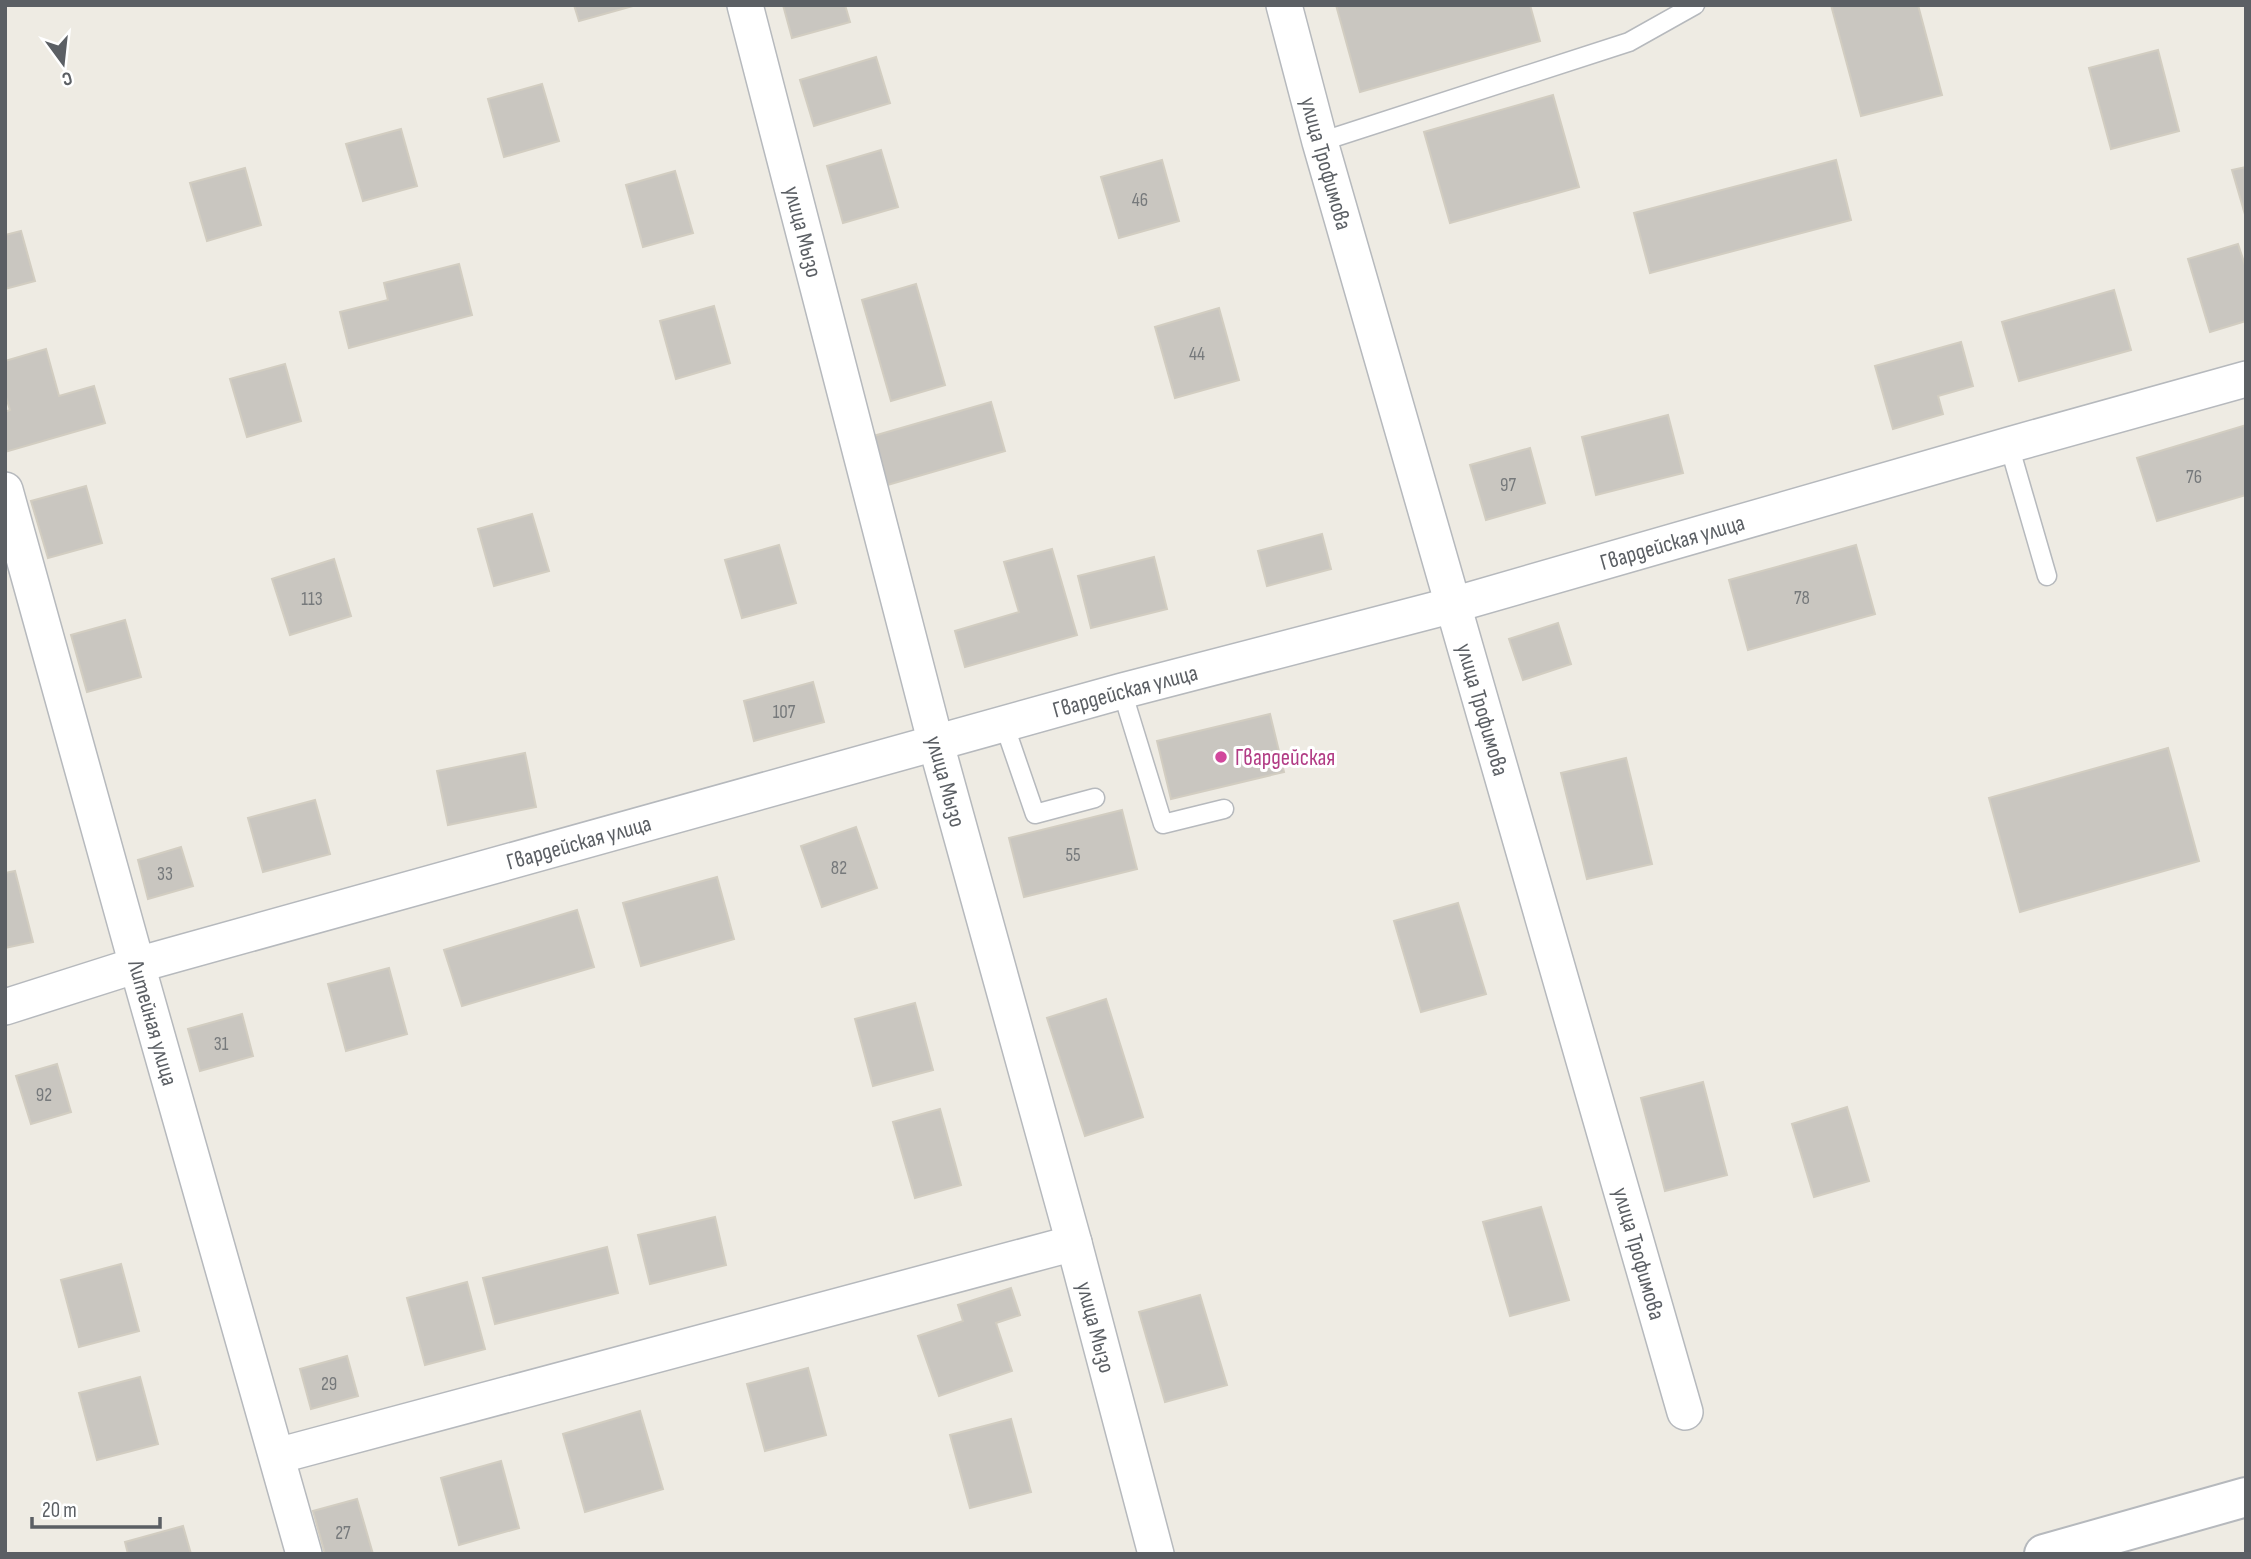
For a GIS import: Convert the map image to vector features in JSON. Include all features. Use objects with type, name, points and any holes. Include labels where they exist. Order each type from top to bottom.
[{"type":"street","name":"улица Мызо","points":[[745,5],[936,744],[1074,1243],[1156,1554]]},
{"type":"street","name":"улица Трофимова","points":[[1284,5],[1320,142],[1685,1412]]},
{"type":"street","name":"Гвардейская улица","points":[[5,1007],[136,965],[1122,691],[1454,605],[2246,379]]},
{"type":"street","name":"Литейная улица","points":[[5,490],[303,1554]]},
{"type":"street","points":[[277,1456],[1074,1243]]},
{"type":"street","points":[[2043,1554],[2246,1497]]},
{"type":"lane","points":[[1320,142],[1629,42],[1695,5]]},
{"type":"lane","points":[[2009,445],[2047,576]]},
{"type":"lane","points":[[1122,691],[1163,824],[1224,809]]},
{"type":"lane","points":[[1004,724],[1035,814],[1095,798]]},
{"type":"building","points":[[574,5],[633,5],[633,6],[579,21]]},
{"type":"building","points":[[783,5],[845,5],[850,22],[792,38]]},
{"type":"building","points":[[1336,5],[1530,5],[1540,41],[1360,92]]},
{"type":"building","points":[[1831,5],[1918,5],[1942,95],[1861,116]]},
{"type":"building","points":[[2158,50],[2179,131],[2111,149],[2089,68]]},
{"type":"building","points":[[876,57],[890,103],[814,126],[800,80]]},
{"type":"building","points":[[542,84],[559,141],[504,157],[488,99]]},
{"type":"building","points":[[1553,95],[1579,187],[1450,223],[1424,132]]},
{"type":"building","points":[[401,129],[417,186],[363,201],[346,144]]},
{"type":"building","points":[[881,150],[898,207],[843,223],[827,166]]},
{"type":"building","points":[[1162,160],[1179,221],[1119,238],[1101,177]]},
{"type":"building","points":[[1836,160],[1851,220],[1650,273],[1634,213]]},
{"type":"building","points":[[2246,167],[2246,218],[2232,170]]},
{"type":"building","points":[[245,168],[261,225],[207,241],[190,183]]},
{"type":"building","points":[[675,171],[693,233],[643,247],[626,185]]},
{"type":"building","points":[[21,231],[35,281],[5,289],[5,235]]},
{"type":"building","points":[[2238,244],[2246,268],[2246,321],[2210,332],[2188,259]]},
{"type":"building","points":[[459,264],[472,315],[349,348],[340,312],[388,300],[384,283]]},
{"type":"building","points":[[916,284],[945,385],[891,401],[862,300]]},
{"type":"building","points":[[2114,290],[2131,350],[2019,381],[2002,322]]},
{"type":"building","points":[[714,306],[730,363],[676,379],[660,321]]},
{"type":"building","points":[[1219,308],[1239,380],[1175,398],[1155,327]]},
{"type":"building","points":[[1961,342],[1973,386],[1938,396],[1943,414],[1893,429],[1875,366]]},
{"type":"building","points":[[46,349],[59,396],[94,386],[105,423],[5,452],[5,412],[10,410],[5,394],[5,361]]},
{"type":"building","points":[[285,364],[301,421],[247,437],[230,379]]},
{"type":"building","points":[[991,402],[1005,451],[884,486],[870,437]]},
{"type":"building","points":[[1668,415],[1683,473],[1596,495],[1582,437]]},
{"type":"building","points":[[2246,425],[2246,495],[2157,521],[2137,458]]},
{"type":"building","points":[[1530,448],[1545,503],[1486,520],[1470,465]]},
{"type":"building","points":[[86,486],[102,543],[48,558],[31,501]]},
{"type":"building","points":[[532,514],[549,571],[494,586],[478,529]]},
{"type":"building","points":[[1322,534],[1331,569],[1267,586],[1258,551]]},
{"type":"building","points":[[779,545],[796,603],[742,618],[725,560]]},
{"type":"building","points":[[1856,545],[1875,614],[1748,650],[1729,580]]},
{"type":"building","points":[[1052,549],[1077,635],[965,667],[955,631],[1019,612],[1004,562]]},
{"type":"building","points":[[1154,557],[1167,609],[1091,628],[1078,576]]},
{"type":"building","points":[[334,559],[351,616],[290,635],[272,579]]},
{"type":"building","points":[[125,620],[141,677],[87,692],[71,635]]},
{"type":"building","points":[[1558,623],[1571,664],[1523,680],[1509,639]]},
{"type":"building","points":[[813,682],[824,722],[754,741],[744,701]]},
{"type":"building","name":"Гвардейская","points":[[1270,714],[1284,772],[1171,799],[1157,741]]},
{"type":"building","points":[[2168,748],[2199,861],[2020,912],[1989,798]]},
{"type":"building","points":[[525,753],[536,807],[448,825],[437,771]]},
{"type":"building","points":[[1626,758],[1652,864],[1587,879],[1561,773]]},
{"type":"building","points":[[315,800],[330,854],[263,872],[248,818]]},
{"type":"building","points":[[1122,810],[1137,869],[1024,897],[1009,838]]},
{"type":"building","points":[[856,827],[877,888],[822,907],[801,846]]},
{"type":"building","points":[[181,847],[193,886],[148,899],[138,860]]},
{"type":"building","points":[[15,871],[33,942],[5,948],[5,873]]},
{"type":"building","points":[[717,877],[734,939],[641,966],[623,903]]},
{"type":"building","points":[[1458,903],[1486,994],[1421,1012],[1394,921]]},
{"type":"building","points":[[577,910],[594,967],[462,1006],[444,950]]},
{"type":"building","points":[[389,968],[407,1034],[346,1051],[328,984]]},
{"type":"building","points":[[1106,999],[1143,1117],[1085,1136],[1047,1018]]},
{"type":"building","points":[[915,1003],[933,1070],[873,1086],[855,1019]]},
{"type":"building","points":[[242,1014],[253,1056],[200,1071],[188,1029]]},
{"type":"building","points":[[57,1064],[71,1112],[31,1124],[16,1076]]},
{"type":"building","points":[[1703,1082],[1727,1175],[1665,1191],[1641,1098]]},
{"type":"building","points":[[1847,1107],[1869,1181],[1814,1197],[1792,1124]]},
{"type":"building","points":[[940,1109],[961,1185],[915,1198],[893,1122]]},
{"type":"building","points":[[1541,1207],[1569,1300],[1510,1316],[1483,1222]]},
{"type":"building","points":[[715,1217],[726,1265],[650,1284],[638,1235]]},
{"type":"building","points":[[607,1247],[618,1293],[495,1324],[483,1278]]},
{"type":"building","points":[[121,1264],[139,1331],[79,1347],[61,1280]]},
{"type":"building","points":[[467,1282],[485,1349],[425,1365],[407,1298]]},
{"type":"building","points":[[1011,1288],[1020,1315],[996,1323],[1012,1371],[939,1396],[918,1336],[963,1321],[958,1305]]},
{"type":"building","points":[[1200,1295],[1227,1385],[1165,1402],[1139,1312]]},
{"type":"building","points":[[347,1356],[358,1396],[311,1409],[300,1369]]},
{"type":"building","points":[[808,1368],[826,1435],[765,1451],[747,1384]]},
{"type":"building","points":[[140,1377],[158,1444],[97,1460],[79,1393]]},
{"type":"building","points":[[640,1411],[663,1489],[585,1512],[563,1434]]},
{"type":"building","points":[[1011,1419],[1031,1492],[970,1508],[950,1435]]},
{"type":"building","points":[[501,1461],[519,1528],[459,1545],[441,1478]]},
{"type":"building","points":[[357,1499],[373,1554],[325,1554],[313,1511]]},
{"type":"building","points":[[183,1526],[191,1554],[128,1554],[125,1542]]},
{"type":"place","name":"Гвардейская","points":[[1221,757]]}]
